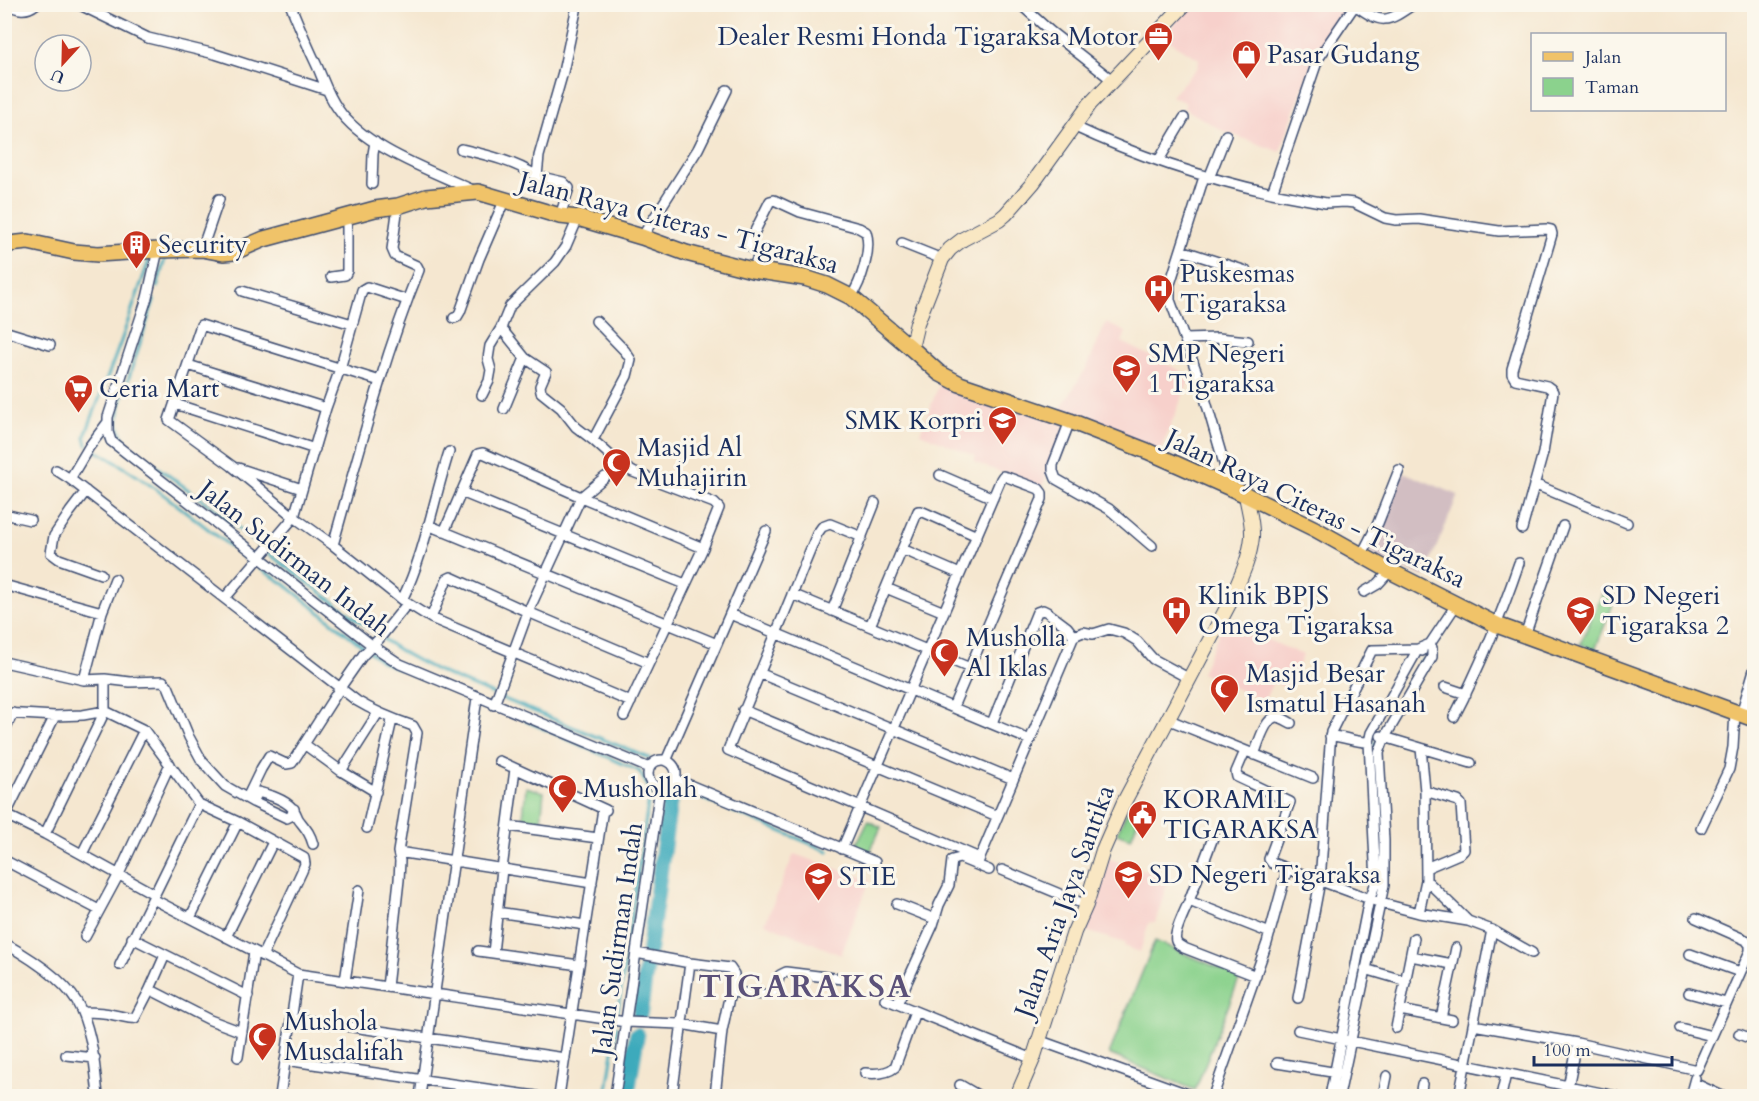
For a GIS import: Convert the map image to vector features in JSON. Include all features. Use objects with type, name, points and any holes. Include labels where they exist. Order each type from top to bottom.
[{"type":"main road","name":"Jalan Raya Citeras - Tigaraksa","points":[[4,247],[9,244],[28,242],[74,252],[98,254],[202,249],[223,253],[234,252],[264,238],[375,209],[398,206],[426,197],[478,192],[560,216],[578,218],[686,253],[752,270],[805,278],[827,285],[851,297],[939,373],[960,384],[1070,421],[1147,451],[1238,491],[1497,625],[1744,715]]},
{"type":"street","points":[[8,4],[21,10],[27,10],[36,4]]},
{"type":"street","points":[[78,4],[148,38],[215,54],[327,90]]},
{"type":"street","points":[[290,4],[327,90],[338,110],[350,123],[375,142],[398,155],[478,192]]},
{"type":"street","points":[[537,176],[539,156],[565,62],[576,11],[575,4]]},
{"type":"street","points":[[1020,4],[1112,80]]},
{"type":"street","points":[[911,348],[917,323],[942,259],[963,239],[1006,214],[1033,183],[1073,126],[1112,80],[1185,4]]},
{"type":"street","points":[[1272,194],[1318,59],[1354,5],[1382,20],[1389,20],[1414,4]]},
{"type":"street","points":[[642,237],[698,149],[727,90]]},
{"type":"street","points":[[1159,160],[1184,117]]},
{"type":"street","points":[[1073,126],[1117,146],[1207,177],[1272,194],[1326,203],[1354,203],[1384,218],[1396,220],[1419,219],[1500,231],[1551,230],[1552,234],[1512,369],[1515,379],[1547,386],[1553,392],[1543,453],[1522,529]]},
{"type":"street","points":[[1226,135],[1207,177],[1169,291],[1172,308],[1238,491]]},
{"type":"street","points":[[372,184],[375,142]]},
{"type":"street","points":[[460,149],[501,158],[537,176],[563,182],[569,188],[560,216]]},
{"type":"street","points":[[202,249],[219,198]]},
{"type":"street","points":[[454,318],[458,317],[479,259],[505,200]]},
{"type":"street","points":[[752,270],[760,253],[749,246],[749,243],[770,201],[774,200],[800,212],[866,232],[868,239],[865,260],[857,287],[851,297]]},
{"type":"street","points":[[333,545],[380,381],[419,268],[395,256],[392,249],[398,206]]},
{"type":"street","points":[[331,277],[345,275],[347,271],[347,217]]},
{"type":"street","points":[[482,395],[489,381],[491,370],[488,359],[490,346],[510,306],[561,254],[578,218]]},
{"type":"street","points":[[902,243],[942,259]]},
{"type":"street","points":[[70,479],[89,447],[108,422],[147,298],[158,250]]},
{"type":"street","points":[[1181,250],[1246,271]]},
{"type":"street","points":[[225,598],[294,517],[362,290],[367,287],[407,300]]},
{"type":"street","points":[[242,291],[352,324]]},
{"type":"street","points":[[593,440],[627,376],[631,360],[596,321]]},
{"type":"street","points":[[380,381],[201,325],[169,420],[232,466],[404,602],[431,618],[631,702]]},
{"type":"street","points":[[501,328],[525,358],[546,372],[540,386],[542,392],[561,408],[576,427],[626,469],[719,508],[703,548],[624,716]]},
{"type":"street","points":[[4,331],[50,345]]},
{"type":"street","points":[[1185,339],[1218,338],[1248,341]]},
{"type":"street","points":[[504,409],[525,358]]},
{"type":"street","points":[[188,366],[326,408]]},
{"type":"street","points":[[175,404],[315,448]]},
{"type":"street","points":[[1070,421],[1053,465],[1056,478],[1109,509],[1152,546]]},
{"type":"street","name":"Jalan Sudirman Indah","points":[[108,422],[111,441],[373,646],[400,664],[648,768]]},
{"type":"street","points":[[250,800],[261,769],[269,756],[286,764],[292,763],[340,688],[404,602],[418,562],[448,452]]},
{"type":"street","points":[[444,532],[478,454],[483,453],[703,548]]},
{"type":"street","points":[[232,466],[302,489]]},
{"type":"street","points":[[56,470],[357,701],[392,720],[413,726],[417,733],[398,852],[399,880],[387,987]]},
{"type":"street","points":[[1362,554],[1378,523],[1399,470]]},
{"type":"street","points":[[940,475],[993,498]]},
{"type":"street","points":[[842,849],[1003,476],[1039,489],[1042,499],[953,707]]},
{"type":"street","points":[[495,705],[528,612],[581,497],[605,477]]},
{"type":"street","points":[[1534,484],[1627,523]]},
{"type":"street","points":[[86,491],[54,536],[51,553],[59,559],[101,574]]},
{"type":"street","name":"Jalan Aria Jaya Santika","points":[[1017,1096],[1033,1059],[1103,850],[1124,802],[1229,604],[1246,562],[1252,538],[1251,524],[1238,491]]},
{"type":"street","points":[[461,492],[685,584]]},
{"type":"street","points":[[832,610],[875,503]]},
{"type":"street","points":[[870,626],[915,516],[920,511],[977,536]]},
{"type":"street","points":[[4,514],[30,520]]},
{"type":"street","points":[[862,537],[830,524],[822,527],[817,534],[728,750],[977,856],[978,860],[989,870]]},
{"type":"street","points":[[428,525],[717,644]]},
{"type":"street","points":[[1525,635],[1563,526]]},
{"type":"street","points":[[666,761],[766,531]]},
{"type":"street","points":[[902,549],[960,574]]},
{"type":"street","points":[[1454,717],[1497,625],[1519,563]]},
{"type":"street","points":[[1364,592],[1378,584],[1390,571]]},
{"type":"street","points":[[431,618],[447,579],[451,577],[649,663]]},
{"type":"street","points":[[84,680],[102,612],[115,579]]},
{"type":"street","points":[[4,585],[102,612]]},
{"type":"street","points":[[886,588],[944,612]]},
{"type":"street","points":[[792,594],[970,668]]},
{"type":"street","points":[[1330,1096],[1339,1074],[1370,898],[1376,882],[1370,737],[1418,649],[1430,644],[1456,605]]},
{"type":"street","points":[[992,723],[1037,612],[1043,610],[1047,612],[1068,627],[1074,636]]},
{"type":"street","points":[[730,614],[1030,740]]},
{"type":"street","points":[[978,860],[1074,636],[1083,632],[1093,634],[1109,629],[1124,633],[1137,641],[1153,659],[1190,678]]},
{"type":"street","points":[[1346,1039],[1384,885],[1379,753],[1385,737],[1432,657],[1430,644]]},
{"type":"street","points":[[1298,998],[1320,881],[1331,732],[1372,650],[1418,649],[1432,657]]},
{"type":"street","points":[[4,662],[84,680],[166,683],[189,737],[202,760],[225,786],[250,800]]},
{"type":"street","points":[[1701,828],[1729,769],[1755,670]]},
{"type":"street","points":[[759,673],[1013,779]]},
{"type":"street","points":[[45,834],[105,711],[105,679]]},
{"type":"street","points":[[1445,687],[1466,694]]},
{"type":"street","points":[[420,1096],[477,698]]},
{"type":"street","points":[[743,710],[997,816]]},
{"type":"street","points":[[4,731],[9,713],[55,716],[105,711],[144,730],[199,804],[238,822],[304,858],[305,864],[258,954],[248,996],[238,1057]]},
{"type":"street","points":[[341,771],[378,713]]},
{"type":"street","points":[[55,716],[5,816],[45,834],[119,874],[190,918],[298,974],[626,1022],[681,1024],[722,1031]]},
{"type":"street","points":[[1291,723],[1278,717],[1268,722],[1236,772],[1237,777],[1290,802],[1269,859],[1272,863],[1381,903],[1419,913],[1468,921],[1492,930],[1532,953]]},
{"type":"street","points":[[1167,719],[1313,778]]},
{"type":"street","points":[[367,828],[392,720]]},
{"type":"street","points":[[82,854],[144,730]]},
{"type":"street","points":[[1330,736],[1360,742],[1370,737],[1385,737],[1471,763]]},
{"type":"street","points":[[304,744],[341,771],[376,792]]},
{"type":"street","points":[[1419,913],[1426,880],[1425,791],[1421,748]]},
{"type":"street","points":[[662,760],[669,762],[675,768],[675,779],[666,788],[660,788],[651,784],[647,776],[648,768],[654,762],[662,760]]},
{"type":"street","points":[[499,761],[605,810],[598,838],[560,1096]]},
{"type":"street","points":[[85,937],[119,874],[170,764]]},
{"type":"street","points":[[493,953],[515,769]]},
{"type":"street","points":[[675,779],[875,862]]},
{"type":"street","name":"Jalan Sudirman Indah","points":[[615,1096],[660,788]]},
{"type":"street","points":[[1425,791],[1458,801],[1461,804],[1464,850],[1461,854],[1426,868]]},
{"type":"street","points":[[250,800],[258,792],[273,796],[294,809],[297,817],[310,832],[313,844]]},
{"type":"street","points":[[120,965],[199,804]]},
{"type":"street","points":[[190,918],[238,822]]},
{"type":"street","points":[[508,826],[598,838]]},
{"type":"street","points":[[1214,835],[1176,933],[1176,940],[1184,948],[1256,976]]},
{"type":"street","points":[[1373,841],[1384,840]]},
{"type":"street","points":[[226,937],[273,842]]},
{"type":"street","points":[[398,852],[592,883]]},
{"type":"street","points":[[897,1004],[949,885],[952,860],[960,858],[978,860]]},
{"type":"street","points":[[4,860],[99,910]]},
{"type":"street","points":[[1002,870],[1086,905]]},
{"type":"street","points":[[1217,1096],[1270,933],[1287,870]]},
{"type":"street","points":[[1426,880],[1468,921]]},
{"type":"street","points":[[345,981],[359,890]]},
{"type":"street","points":[[1189,901],[1270,933]]},
{"type":"street","points":[[897,904],[935,919]]},
{"type":"street","points":[[498,912],[585,925]]},
{"type":"street","points":[[1690,1096],[1697,1070],[1750,951],[1748,942],[1696,918]]},
{"type":"street","points":[[1459,1096],[1492,930]]},
{"type":"street","points":[[132,938],[248,996]]},
{"type":"street","points":[[1396,1028],[1414,938]]},
{"type":"street","points":[[4,943],[22,953],[63,985],[74,997],[82,1012],[95,1058],[98,1096]]},
{"type":"street","points":[[1441,1018],[1456,948]]},
{"type":"street","points":[[478,951],[579,965]]},
{"type":"street","points":[[636,953],[730,968],[734,974],[722,1031],[715,1096]]},
{"type":"street","points":[[1690,954],[1740,972]]},
{"type":"street","points":[[82,1012],[135,1018],[165,956]]},
{"type":"street","points":[[1411,956],[1452,964]]},
{"type":"street","points":[[672,1096],[690,963]]},
{"type":"street","points":[[1365,969],[1406,981]]},
{"type":"street","points":[[729,992],[771,995],[780,975],[786,972],[842,980]]},
{"type":"street","points":[[280,1096],[298,974]]},
{"type":"street","points":[[150,988],[198,1014],[242,1032]]},
{"type":"street","points":[[1689,993],[1726,1003]]},
{"type":"street","points":[[885,999],[1033,1059]]},
{"type":"street","points":[[1400,1010],[1452,1020]]},
{"type":"street","points":[[865,1073],[875,1074],[892,1070],[895,1067],[915,1012]]},
{"type":"street","points":[[291,1018],[565,1058]]},
{"type":"street","points":[[1473,1025],[1576,1043],[1697,1070]]},
{"type":"street","points":[[1680,1028],[1712,1036]]},
{"type":"street","points":[[1298,1030],[1568,1088],[1616,1096]]},
{"type":"street","points":[[1739,1034],[1755,1041]]},
{"type":"street","points":[[1038,1040],[1193,1096]]},
{"type":"street","points":[[1568,1088],[1576,1043]]},
{"type":"street","points":[[66,1055],[95,1058]]},
{"type":"street","points":[[285,1060],[536,1096]]},
{"type":"street","points":[[1277,1063],[1339,1074]]},
{"type":"street","points":[[1339,1074],[1339,1096]]},
{"type":"street","points":[[1501,1096],[1506,1074]]},
{"type":"street","points":[[1386,1096],[1387,1076]]},
{"type":"street","points":[[1694,1083],[1722,1096]]},
{"type":"street","points":[[1420,1096],[1422,1084]]},
{"type":"street","points":[[960,1085],[978,1096]]},
{"type":"street","points":[[1157,1096],[1161,1086]]},
{"type":"shaded area","name":"Pasar Gudang","points":[[1192,5],[1349,5],[1314,57],[1280,152],[1223,131],[1184,108],[1186,103],[1171,96],[1198,67],[1199,59],[1163,37]]},
{"type":"shaded area","name":"SMP Negeri 1 Tigaraksa","points":[[1106,323],[1126,332],[1122,342],[1191,376],[1160,451],[1059,411],[1087,367]]},
{"type":"shaded area","name":"SMK Korpri","points":[[941,380],[1065,425],[1042,488],[974,462],[976,456],[920,433]]},
{"type":"shaded area","points":[[1403,472],[1458,495],[1424,577],[1369,554]]},
{"type":"shaded area","points":[[1224,621],[1303,655],[1289,689],[1273,682],[1264,701],[1201,673]]},
{"type":"shaded area","name":"STIE","points":[[794,854],[870,880],[841,955],[765,923]]},
{"type":"shaded area","name":"SD Negeri Tigaraksa","points":[[1106,858],[1169,878],[1155,923],[1149,922],[1140,952],[1124,946],[1125,943],[1083,930]]},
{"type":"green space","points":[[1603,592],[1616,597],[1595,650],[1580,644]]},
{"type":"green space","points":[[526,787],[544,792],[541,821],[523,817]]},
{"type":"green space","points":[[1128,809],[1140,815],[1131,838],[1117,833]]},
{"type":"green space","points":[[868,821],[881,827],[869,854],[855,847]]},
{"type":"green space","points":[[1155,941],[1240,977],[1195,1090],[1109,1054]]},
{"type":"waterway","points":[[87,445],[85,436],[151,255]]},
{"type":"waterway","points":[[157,287],[166,255]]},
{"type":"waterway","points":[[154,300],[120,405],[118,424],[121,434],[128,446],[215,509],[262,548]]},
{"type":"waterway","points":[[91,448],[153,487],[249,561]]},
{"type":"waterway","points":[[268,553],[378,635]]},
{"type":"waterway","points":[[259,568],[283,583],[365,648]]},
{"type":"waterway","points":[[383,639],[422,663],[493,694]]},
{"type":"waterway","points":[[370,652],[383,662],[400,669]]},
{"type":"waterway","points":[[1383,728],[1422,660]]},
{"type":"waterway","points":[[409,672],[474,700]]},
{"type":"waterway","points":[[499,697],[649,758]]},
{"type":"waterway","points":[[480,703],[511,715]]},
{"type":"waterway","points":[[526,721],[639,771],[650,790],[618,1010]]},
{"type":"waterway","points":[[1375,742],[1375,755]]},
{"type":"waterway","points":[[677,788],[828,851]]},
{"type":"waterway","points":[[649,951],[671,792],[677,788]]},
{"type":"waterway","points":[[1377,800],[1379,835]]},
{"type":"waterway","points":[[1348,1034],[1366,939]]},
{"type":"waterway","points":[[640,1013],[647,962]]},
{"type":"waterway","points":[[606,1096],[617,1026]]},
{"type":"waterway","points":[[627,1096],[637,1035]]},
{"type":"waterway","points":[[1342,1060],[1344,1047]]},
{"type":"place","name":"Dealer Resmi Honda Tigaraksa Motor","points":[[1159,62]]},
{"type":"place","name":"Pasar Gudang","points":[[1246,80]]},
{"type":"place","name":"Security","points":[[137,270]]},
{"type":"place","name":"Puskesmas Tigaraksa","points":[[1159,314]]},
{"type":"place","name":"SMP Negeri 1 Tigaraksa","points":[[1127,394]]},
{"type":"place","name":"Ceria Mart","points":[[78,414]]},
{"type":"place","name":"SMK Korpri","points":[[1003,446]]},
{"type":"place","name":"Masjid Al Muhajirin","points":[[616,488]]},
{"type":"place","name":"Klinik BPJS Omega Tigaraksa","points":[[1177,636]]},
{"type":"place","name":"SD Negeri Tigaraksa 2","points":[[1581,636]]},
{"type":"place","name":"Musholla Al Iklas","points":[[945,678]]},
{"type":"place","name":"Masjid Besar Ismatul Hasanah","points":[[1225,714]]},
{"type":"place","name":"Mushollah","points":[[562,814]]},
{"type":"place","name":"KORAMIL TIGARAKSA","points":[[1142,840]]},
{"type":"place","name":"SD Negeri Tigaraksa","points":[[1128,900]]},
{"type":"place","name":"STIE","points":[[818,902]]},
{"type":"place","name":"Mushola Musdalifah","points":[[263,1062]]},
{"type":"district","name":"TIGARAKSA","points":[[805,986]]}]
